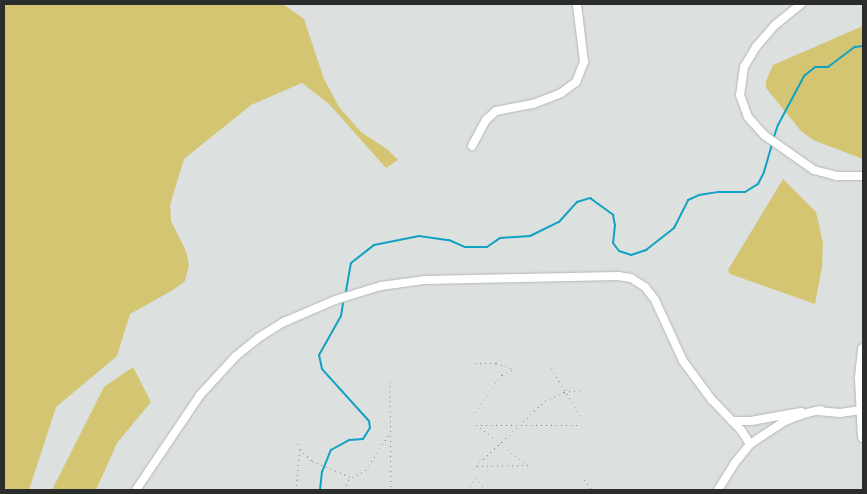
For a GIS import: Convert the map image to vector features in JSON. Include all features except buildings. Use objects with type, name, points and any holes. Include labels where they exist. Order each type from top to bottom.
[{"type":"main road","points":[[863,349],[860,378],[863,437]]},
{"type":"lane","points":[[472,146],[486,120],[496,111],[533,104],[561,93],[576,82],[584,62],[577,4]]},
{"type":"lane","points":[[801,4],[775,25],[756,47],[744,67],[740,95],[748,117],[764,135],[814,170],[837,176],[863,176]]},
{"type":"lane","points":[[136,490],[200,395],[236,356],[258,338],[284,322],[310,310],[359,293],[400,282],[560,277],[631,278],[645,287],[655,300],[683,361],[712,400],[750,444]]},
{"type":"lane","points":[[718,490],[734,464],[750,444],[785,421],[821,410]]},
{"type":"lane","points":[[732,421],[746,421],[783,414],[821,410],[840,413],[861,410]]},
{"type":"path","points":[[475,363],[496,363],[514,369],[502,375],[476,412]]},
{"type":"path","points":[[551,368],[581,417]]},
{"type":"path","points":[[390,381],[391,490]]},
{"type":"path","points":[[580,390],[564,392],[545,401],[519,425],[500,444],[476,466],[528,465],[521,459],[500,444],[476,426],[519,425],[581,425]]},
{"type":"path","points":[[345,490],[348,480],[366,470],[390,432]]},
{"type":"path","points":[[297,442],[300,449],[312,461],[353,477]]},
{"type":"path","points":[[296,490],[300,449]]},
{"type":"path","points":[[581,476],[592,490]]},
{"type":"path","points":[[467,490],[476,478],[485,490]]},
{"type":"shaded area","points":[[4,4],[283,4],[304,19],[324,79],[339,107],[361,132],[387,149],[398,160],[386,168],[329,104],[302,83],[251,105],[184,159],[170,205],[171,221],[186,251],[189,265],[185,281],[173,290],[130,314],[117,356],[56,407],[29,490],[4,490]]},
{"type":"shaded area","points":[[863,26],[863,159],[813,140],[801,131],[766,88],[766,81],[773,65]]},
{"type":"shaded area","points":[[783,179],[816,212],[823,243],[822,267],[815,304],[730,274],[728,270]]},
{"type":"shaded area","points":[[133,367],[151,402],[117,443],[96,490],[52,490],[104,387]]},
{"type":"waterway","points":[[773,140],[778,125],[804,76],[815,67],[828,67],[855,47],[863,46]]},
{"type":"waterway","points":[[346,291],[351,263],[374,245],[419,236],[449,240],[465,247],[487,247],[500,238],[530,236],[559,222],[577,202],[590,198],[613,215],[615,225],[613,243],[619,251],[631,255],[646,250],[674,228],[688,200],[699,195],[719,192],[745,192],[758,184],[764,172],[772,144]]},
{"type":"waterway","points":[[320,490],[322,472],[331,450],[349,440],[363,439],[370,428],[369,421],[322,369],[319,355],[341,316],[343,303]]}]
